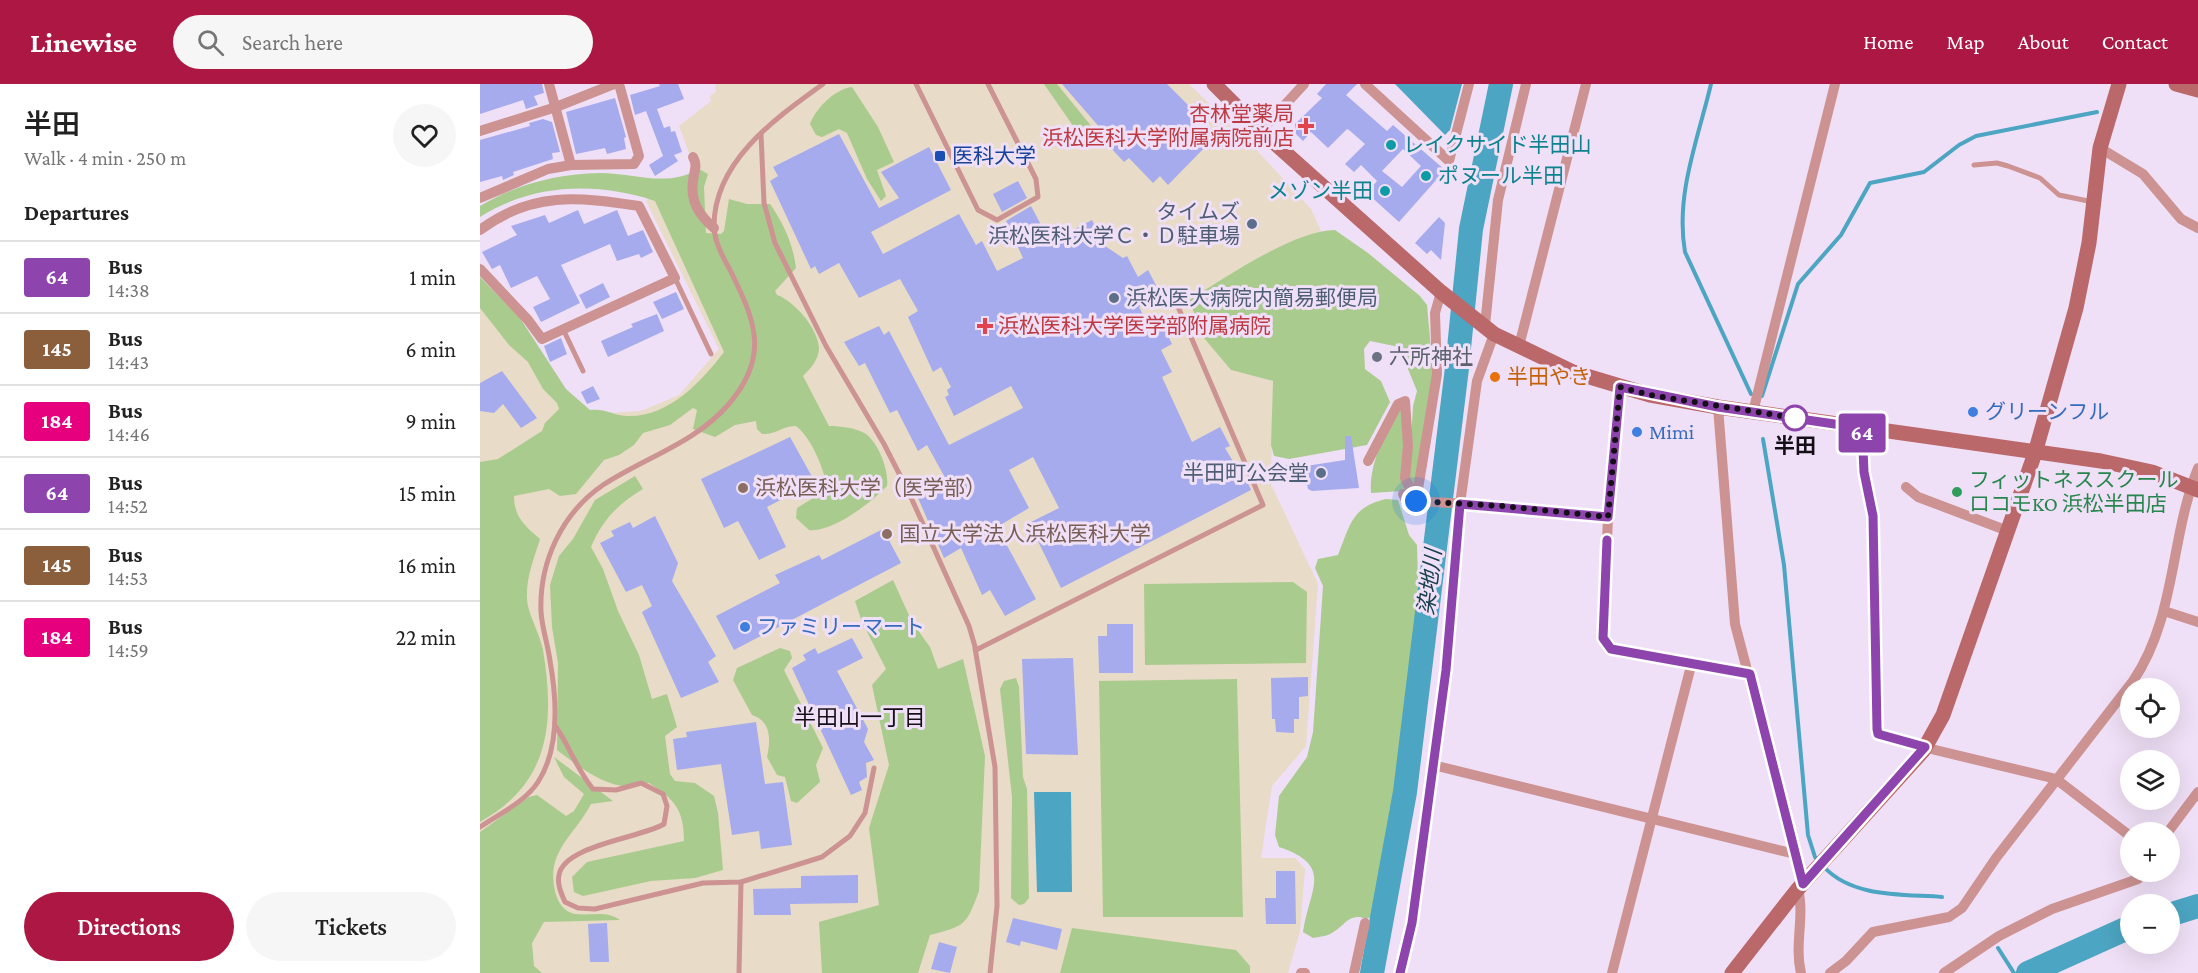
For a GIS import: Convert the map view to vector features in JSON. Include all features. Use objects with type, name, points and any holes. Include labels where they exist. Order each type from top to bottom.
[{"type":"street","points":[[549,84],[571,165]]},
{"type":"street","points":[[480,131],[556,107],[614,84]]},
{"type":"street","points":[[480,198],[532,174],[571,165],[630,165],[639,156],[619,84]]},
{"type":"street","points":[[1214,84],[1261,131],[1441,292],[1485,326],[1519,346],[1573,372],[1620,387],[1718,407],[2101,461],[2152,472],[2194,488]]},
{"type":"street","points":[[1261,131],[1304,84]]},
{"type":"street","points":[[1365,84],[1449,160],[1469,84]]},
{"type":"street","points":[[1400,973],[1412,923],[1446,670],[1458,503],[1485,326],[1498,200],[1526,84]]},
{"type":"street","points":[[1519,346],[1586,84]]},
{"type":"street","points":[[1753,412],[1835,84]]},
{"type":"street","points":[[1732,973],[1800,887],[1925,747],[1943,715],[2035,453],[2076,308],[2094,202],[2100,148],[2119,84]]},
{"type":"street","points":[[2176,84],[2198,90]]},
{"type":"street","points":[[2100,148],[2143,174],[2181,219],[2198,228]]},
{"type":"street","points":[[693,157],[697,164],[693,181],[693,199],[701,217],[714,228]]},
{"type":"street","points":[[480,230],[500,215],[550,199],[577,198],[639,206],[675,278],[542,339],[528,320],[480,269]]},
{"type":"street","points":[[1403,494],[1411,510],[1419,501],[1437,374],[1435,313],[1441,292]]},
{"type":"street","points":[[1620,387],[1608,517],[1603,638],[1611,649],[1622,653],[1692,662],[1750,674]]},
{"type":"street","points":[[1368,461],[1398,404],[1405,401],[1408,446],[1405,478],[1419,501]]},
{"type":"street","points":[[1718,407],[1735,624],[1750,674],[1795,854],[1801,900],[1798,956],[1802,973]]},
{"type":"street","points":[[1862,428],[1864,472],[1873,516],[1878,734],[2056,779],[2120,828]]},
{"type":"street","points":[[1830,973],[1846,961],[1873,932],[1949,917],[1962,908],[2146,661],[2164,611],[2182,516],[2194,488],[2198,468]]},
{"type":"street","points":[[1906,487],[1918,497],[2008,531]]},
{"type":"street","points":[[1419,501],[1608,517]]},
{"type":"street","points":[[2164,611],[2198,622]]},
{"type":"street","points":[[1612,973],[1650,817],[1692,662]]},
{"type":"street","points":[[1433,765],[1795,854]]},
{"type":"street","points":[[2176,822],[2198,792]]},
{"type":"street","points":[[1944,973],[1999,936],[2052,909],[2129,882]]},
{"type":"street","points":[[1354,973],[1365,923]]},
{"type":"lane","points":[[480,827],[515,804],[538,782],[549,759],[556,727],[551,664],[541,613],[543,579],[552,548],[562,529],[587,496],[617,476],[708,426],[744,385],[757,342],[753,319],[721,253],[714,228],[717,201],[726,176],[743,152],[761,134],[823,84]]},
{"type":"lane","points":[[916,84],[978,210],[997,220],[1038,197],[1036,179],[988,84]]},
{"type":"lane","points":[[761,134],[764,203],[775,243],[826,346],[884,444],[909,493],[969,626],[976,650]]},
{"type":"lane","points":[[1974,165],[1997,163],[2008,166],[2040,178],[2059,195],[2094,202]]},
{"type":"lane","points":[[675,278],[711,354]]},
{"type":"lane","points":[[976,650],[1263,505],[1176,302]]},
{"type":"lane","points":[[563,329],[583,371]]},
{"type":"lane","points":[[976,650],[974,644],[995,767],[997,906],[990,973]]},
{"type":"lane","points":[[556,727],[570,747],[581,776],[592,789],[616,790],[641,783],[663,794],[667,806],[664,824],[653,831],[580,853],[565,862],[559,873],[559,887],[565,902],[578,908],[595,909],[703,883],[741,882],[822,857],[850,836],[865,813],[874,768]]},
{"type":"lane","points":[[739,973],[741,882]]},
{"type":"shaded area","name":"国立大学法人浜松医科大学","points":[[715,84],[1189,84],[1251,144],[1311,209],[1321,231],[1265,254],[1189,300],[1231,370],[1273,381],[1271,484],[1318,584],[1306,746],[1272,786],[1261,858],[1295,858],[1305,869],[1300,931],[1288,973],[480,973],[480,289],[552,380],[588,414],[641,411],[679,395],[719,349],[646,201],[655,190],[687,184],[692,161],[679,126],[711,101],[710,96],[716,92]]},
{"type":"green space","points":[[1044,84],[1057,84],[1092,127],[1094,133],[1092,137],[1089,139],[1078,133]]},
{"type":"green space","points":[[852,87],[878,127],[894,162],[877,170],[886,196],[881,201],[867,179],[847,133],[839,129],[822,137],[816,135],[810,124],[827,100],[839,91]]},
{"type":"green space","points":[[699,169],[708,174],[704,187],[706,233],[721,234],[724,231],[729,199],[747,204],[770,204],[780,219],[790,242],[796,268],[775,291],[804,316],[818,340],[819,352],[816,360],[803,376],[829,426],[858,430],[871,438],[882,458],[887,486],[862,508],[840,522],[818,530],[809,530],[796,518],[797,508],[823,492],[827,485],[816,453],[802,431],[796,426],[762,434],[757,429],[756,421],[735,425],[715,437],[693,429],[697,410],[693,408],[670,425],[643,433],[634,445],[619,455],[604,460],[576,494],[560,496],[549,489],[514,496],[518,515],[540,539],[529,575],[527,598],[543,650],[547,677],[547,726],[534,770],[521,789],[503,806],[480,822],[480,462],[498,459],[542,431],[545,423],[559,409],[557,403],[543,389],[528,362],[509,345],[480,308],[480,277],[520,318],[566,389],[590,410],[626,416],[656,411],[669,405],[694,386],[724,352],[655,201],[611,191],[566,189],[522,197],[480,217],[480,206],[523,186],[568,175],[600,173],[663,179],[687,175]]},
{"type":"green space","points":[[1335,230],[1368,253],[1420,296],[1427,305],[1433,372],[1415,491],[1409,476],[1413,406],[1417,391],[1399,347],[1370,341],[1364,349],[1365,369],[1381,381],[1390,402],[1367,445],[1289,459],[1274,456],[1271,445],[1273,381],[1231,370],[1204,338],[1189,300],[1280,247],[1318,232]]},
{"type":"green space","points":[[1401,405],[1406,488],[1402,491],[1371,493],[1376,458]]},
{"type":"green space","points":[[635,476],[643,489],[612,513],[591,547],[603,569],[618,611],[639,655],[652,699],[667,694],[677,727],[665,736],[670,774],[675,781],[695,783],[714,796],[718,813],[723,870],[695,878],[651,881],[583,896],[574,892],[572,877],[587,862],[684,841],[680,813],[671,800],[658,789],[649,783],[636,786],[612,784],[589,773],[557,750],[558,663],[552,627],[550,585],[559,556],[573,539],[595,500]]},
{"type":"green space","points":[[1386,499],[1398,500],[1409,535],[1417,545],[1419,615],[1399,791],[1390,825],[1376,915],[1366,919],[1355,917],[1330,934],[1313,938],[1303,932],[1313,891],[1313,871],[1307,862],[1296,854],[1279,847],[1275,835],[1279,796],[1307,757],[1313,732],[1323,586],[1315,568],[1318,559],[1338,555],[1353,519],[1365,507]]},
{"type":"green space","points":[[893,580],[912,622],[930,647],[938,669],[963,659],[985,756],[979,891],[963,923],[930,935],[918,973],[822,973],[819,922],[879,905],[869,828],[889,765],[872,685],[886,669],[862,622],[855,601]]},
{"type":"green space","points":[[1293,582],[1307,592],[1306,663],[1145,665],[1144,584]]},
{"type":"green space","points":[[780,648],[790,651],[792,658],[784,670],[823,748],[816,765],[820,782],[797,803],[791,801],[785,777],[777,775],[767,757],[769,737],[766,726],[752,715],[733,680],[737,668]]},
{"type":"green space","points":[[1016,678],[1019,687],[1023,777],[1027,789],[1029,898],[1024,904],[1019,905],[1011,898],[1012,797],[1000,689],[1004,681]]},
{"type":"green space","points":[[1237,679],[1243,917],[1103,917],[1099,681]]},
{"type":"green space","points":[[554,757],[613,801],[591,804],[562,846],[554,867],[553,880],[557,898],[571,913],[604,914],[620,920],[544,922],[532,943],[534,966],[542,973],[480,973],[480,832],[529,797],[537,795],[566,816],[574,811],[584,794],[564,777]]},
{"type":"green space","points":[[1072,928],[1236,950],[1250,966],[1250,973],[1060,973]]},
{"type":"water","points":[[1395,84],[1462,84],[1450,130],[1445,135]]},
{"type":"water","points":[[1034,792],[1071,792],[1072,892],[1037,892]]},
{"type":"building","points":[[480,84],[542,84],[544,93],[534,96],[538,105],[526,109],[523,100],[480,114]]},
{"type":"building","points":[[659,84],[678,84],[684,99],[657,109],[664,128],[670,126],[671,132],[675,131],[682,152],[674,155],[678,161],[655,176],[649,165],[663,156],[646,111],[635,115],[630,95],[660,86]]},
{"type":"building","points":[[1062,84],[1167,84],[1213,130],[1205,138],[1209,143],[1168,185],[1160,176],[1153,183],[1129,158],[1124,162],[1110,147],[1114,144]]},
{"type":"building","points":[[1326,84],[1357,84],[1346,95],[1387,131],[1393,125],[1445,170],[1399,222],[1367,193],[1377,181],[1361,165],[1354,172],[1345,164],[1365,144],[1349,130],[1347,129],[1328,148],[1311,132],[1303,141],[1296,134],[1295,124],[1322,98],[1317,94]],"holes":[[[1403,149],[1421,166],[1402,187],[1382,171]]]},
{"type":"building","points":[[615,98],[626,137],[624,138],[626,149],[607,154],[605,148],[576,154],[566,112]]},
{"type":"building","points":[[543,119],[552,122],[560,152],[552,153],[553,159],[513,172],[514,175],[503,180],[502,176],[480,182],[480,140],[530,126],[529,123]]},
{"type":"building","points":[[839,134],[879,208],[899,198],[881,172],[929,147],[951,190],[871,232],[883,254],[959,214],[976,245],[982,241],[997,271],[1023,258],[1006,221],[1031,206],[1050,242],[1092,220],[1105,246],[1123,258],[1127,256],[1138,277],[1148,270],[1159,291],[1154,293],[1152,300],[1139,307],[1151,330],[1162,324],[1172,344],[1161,350],[1172,372],[1162,377],[1192,442],[1220,427],[1230,446],[1225,448],[1240,473],[1242,470],[1251,490],[1061,588],[1029,523],[1059,508],[1033,457],[1009,470],[1029,508],[997,527],[1036,599],[1005,616],[990,590],[982,595],[961,548],[944,558],[918,498],[948,483],[927,445],[918,451],[897,410],[890,413],[865,363],[859,366],[844,342],[879,326],[884,335],[889,331],[949,445],[1023,408],[1011,386],[954,416],[945,397],[949,395],[947,390],[951,387],[941,367],[933,372],[908,317],[918,311],[900,279],[859,298],[839,263],[819,274],[815,266],[811,269],[770,181],[778,176],[773,167]]},
{"type":"building","points":[[1018,181],[1027,198],[1002,212],[993,194]]},
{"type":"building","points":[[578,210],[584,224],[617,210],[628,236],[643,230],[653,252],[641,258],[639,254],[617,261],[610,244],[561,265],[580,303],[541,322],[533,307],[550,299],[537,276],[511,288],[500,265],[492,269],[482,252],[517,235],[511,226],[545,215],[549,223]]},
{"type":"building","points":[[1439,217],[1445,223],[1441,260],[1431,250],[1427,254],[1415,243]]},
{"type":"building","points":[[603,283],[610,297],[586,309],[579,295]]},
{"type":"building","points":[[676,292],[684,309],[662,319],[653,302]]},
{"type":"building","points":[[657,314],[664,331],[608,357],[601,341],[633,327],[631,324]]},
{"type":"building","points":[[561,338],[567,354],[550,362],[544,346]]},
{"type":"building","points":[[502,371],[537,418],[521,428],[503,404],[494,413],[480,411],[480,383]]},
{"type":"building","points":[[593,386],[600,399],[587,404],[581,392]]},
{"type":"building","name":"半田町公会堂","points":[[1345,436],[1351,436],[1359,488],[1312,491],[1308,489],[1305,476],[1287,478],[1285,465],[1305,463],[1306,466],[1345,460]]},
{"type":"building","points":[[790,437],[815,482],[767,507],[786,547],[759,560],[738,521],[724,528],[701,479]]},
{"type":"building","points":[[655,516],[678,563],[672,581],[716,656],[708,662],[719,682],[681,698],[642,612],[652,606],[642,585],[626,592],[600,543],[614,536],[611,531],[630,522],[633,528]]},
{"type":"building","points":[[883,529],[901,563],[734,650],[716,616],[780,583],[775,575],[819,555],[822,560]]},
{"type":"building","points":[[1107,624],[1133,624],[1133,673],[1099,673],[1098,636],[1107,636]]},
{"type":"building","points":[[852,638],[863,658],[837,671],[868,729],[864,742],[874,760],[866,763],[867,777],[859,782],[862,790],[851,795],[792,668],[806,660],[803,655],[815,648],[818,654]]},
{"type":"building","points":[[1073,658],[1078,755],[1026,754],[1022,659]]},
{"type":"building","points":[[1308,677],[1308,696],[1299,697],[1299,719],[1294,719],[1294,733],[1276,732],[1275,719],[1272,719],[1271,678]]},
{"type":"building","points":[[756,722],[765,784],[783,782],[792,845],[761,849],[759,831],[732,835],[721,764],[677,770],[673,739],[687,737],[686,732]]},
{"type":"building","points":[[1276,871],[1295,871],[1296,924],[1266,924],[1265,898],[1276,898]]},
{"type":"building","points":[[858,875],[858,903],[790,904],[791,915],[754,915],[753,889],[801,888],[801,876]]},
{"type":"building","points":[[1013,918],[1062,929],[1057,950],[1021,941],[1020,946],[1006,942]]},
{"type":"building","points":[[607,923],[609,962],[590,962],[588,924]]},
{"type":"building","points":[[939,942],[957,947],[950,973],[931,969]]},
{"type":"waterway","name":"染地川","points":[[1372,973],[1405,792],[1457,368],[1471,229],[1501,84]]},
{"type":"waterway","points":[[1711,84],[1685,188],[1683,209],[1685,252],[1751,394]]},
{"type":"waterway","points":[[1762,396],[1798,284],[1841,235],[1870,183],[1924,172],[1959,145],[1976,136],[2097,112]]},
{"type":"waterway","points":[[1763,439],[1784,565],[1808,835],[1815,857],[1819,862]]},
{"type":"waterway","points":[[1824,867],[1836,877],[1864,889],[1895,894],[1942,897]]},
{"type":"waterway","points":[[2180,912],[2198,906]]},
{"type":"waterway","points":[[2028,973],[2120,932]]},
{"type":"waterway","points":[[1998,948],[2014,973]]},
{"type":"bus line","name":"64","points":[[1400,973],[1412,923],[1446,670],[1460,504],[1608,517],[1620,387],[1650,395],[1718,407],[1862,428],[1864,472],[1873,516],[1872,582],[1877,729],[1878,734],[1887,738],[1925,747],[1803,884],[1750,674],[1692,662],[1622,653],[1611,649],[1603,638],[1607,540]]},
{"type":"place","name":"杏林堂薬局 浜松医科大学附属病院前店","points":[[1306,126]]},
{"type":"place","name":"レイクサイド半田山","points":[[1391,145]]},
{"type":"place","name":"医科大学","points":[[940,156]]},
{"type":"place","name":"ポヌール半田","points":[[1426,176]]},
{"type":"place","name":"メゾン半田","points":[[1385,191]]},
{"type":"place","name":"タイムズ 浜松医科大学Ｃ・Ｄ駐車場","points":[[1252,224]]},
{"type":"place","name":"浜松医大病院内簡易郵便局","points":[[1114,298]]},
{"type":"place","name":"浜松医科大学医学部附属病院","points":[[985,326]]},
{"type":"place","name":"六所神社","points":[[1377,357]]},
{"type":"place","name":"半田やき","points":[[1495,377]]},
{"type":"place","name":"グリーンフル","points":[[1973,412]]},
{"type":"place","name":"半田","points":[[1795,418]]},
{"type":"place","name":"Mimi","points":[[1637,432]]},
{"type":"place","name":"半田町公会堂","points":[[1321,473]]},
{"type":"place","name":"浜松医科大学（医学部）","points":[[743,488]]},
{"type":"place","name":"フィットネススクール ロコモKO 浜松半田店","points":[[1957,492]]},
{"type":"place","name":"国立大学法人浜松医科大学","points":[[887,534]]},
{"type":"place","name":"ファミリーマート","points":[[745,627]]},
{"type":"district","name":"半田山一丁目","points":[[860,717]]},
{"type":"route","points":[[1416,501],[1502,506],[1608,517],[1620,387],[1650,395],[1797,418],[1795,418]]}]
